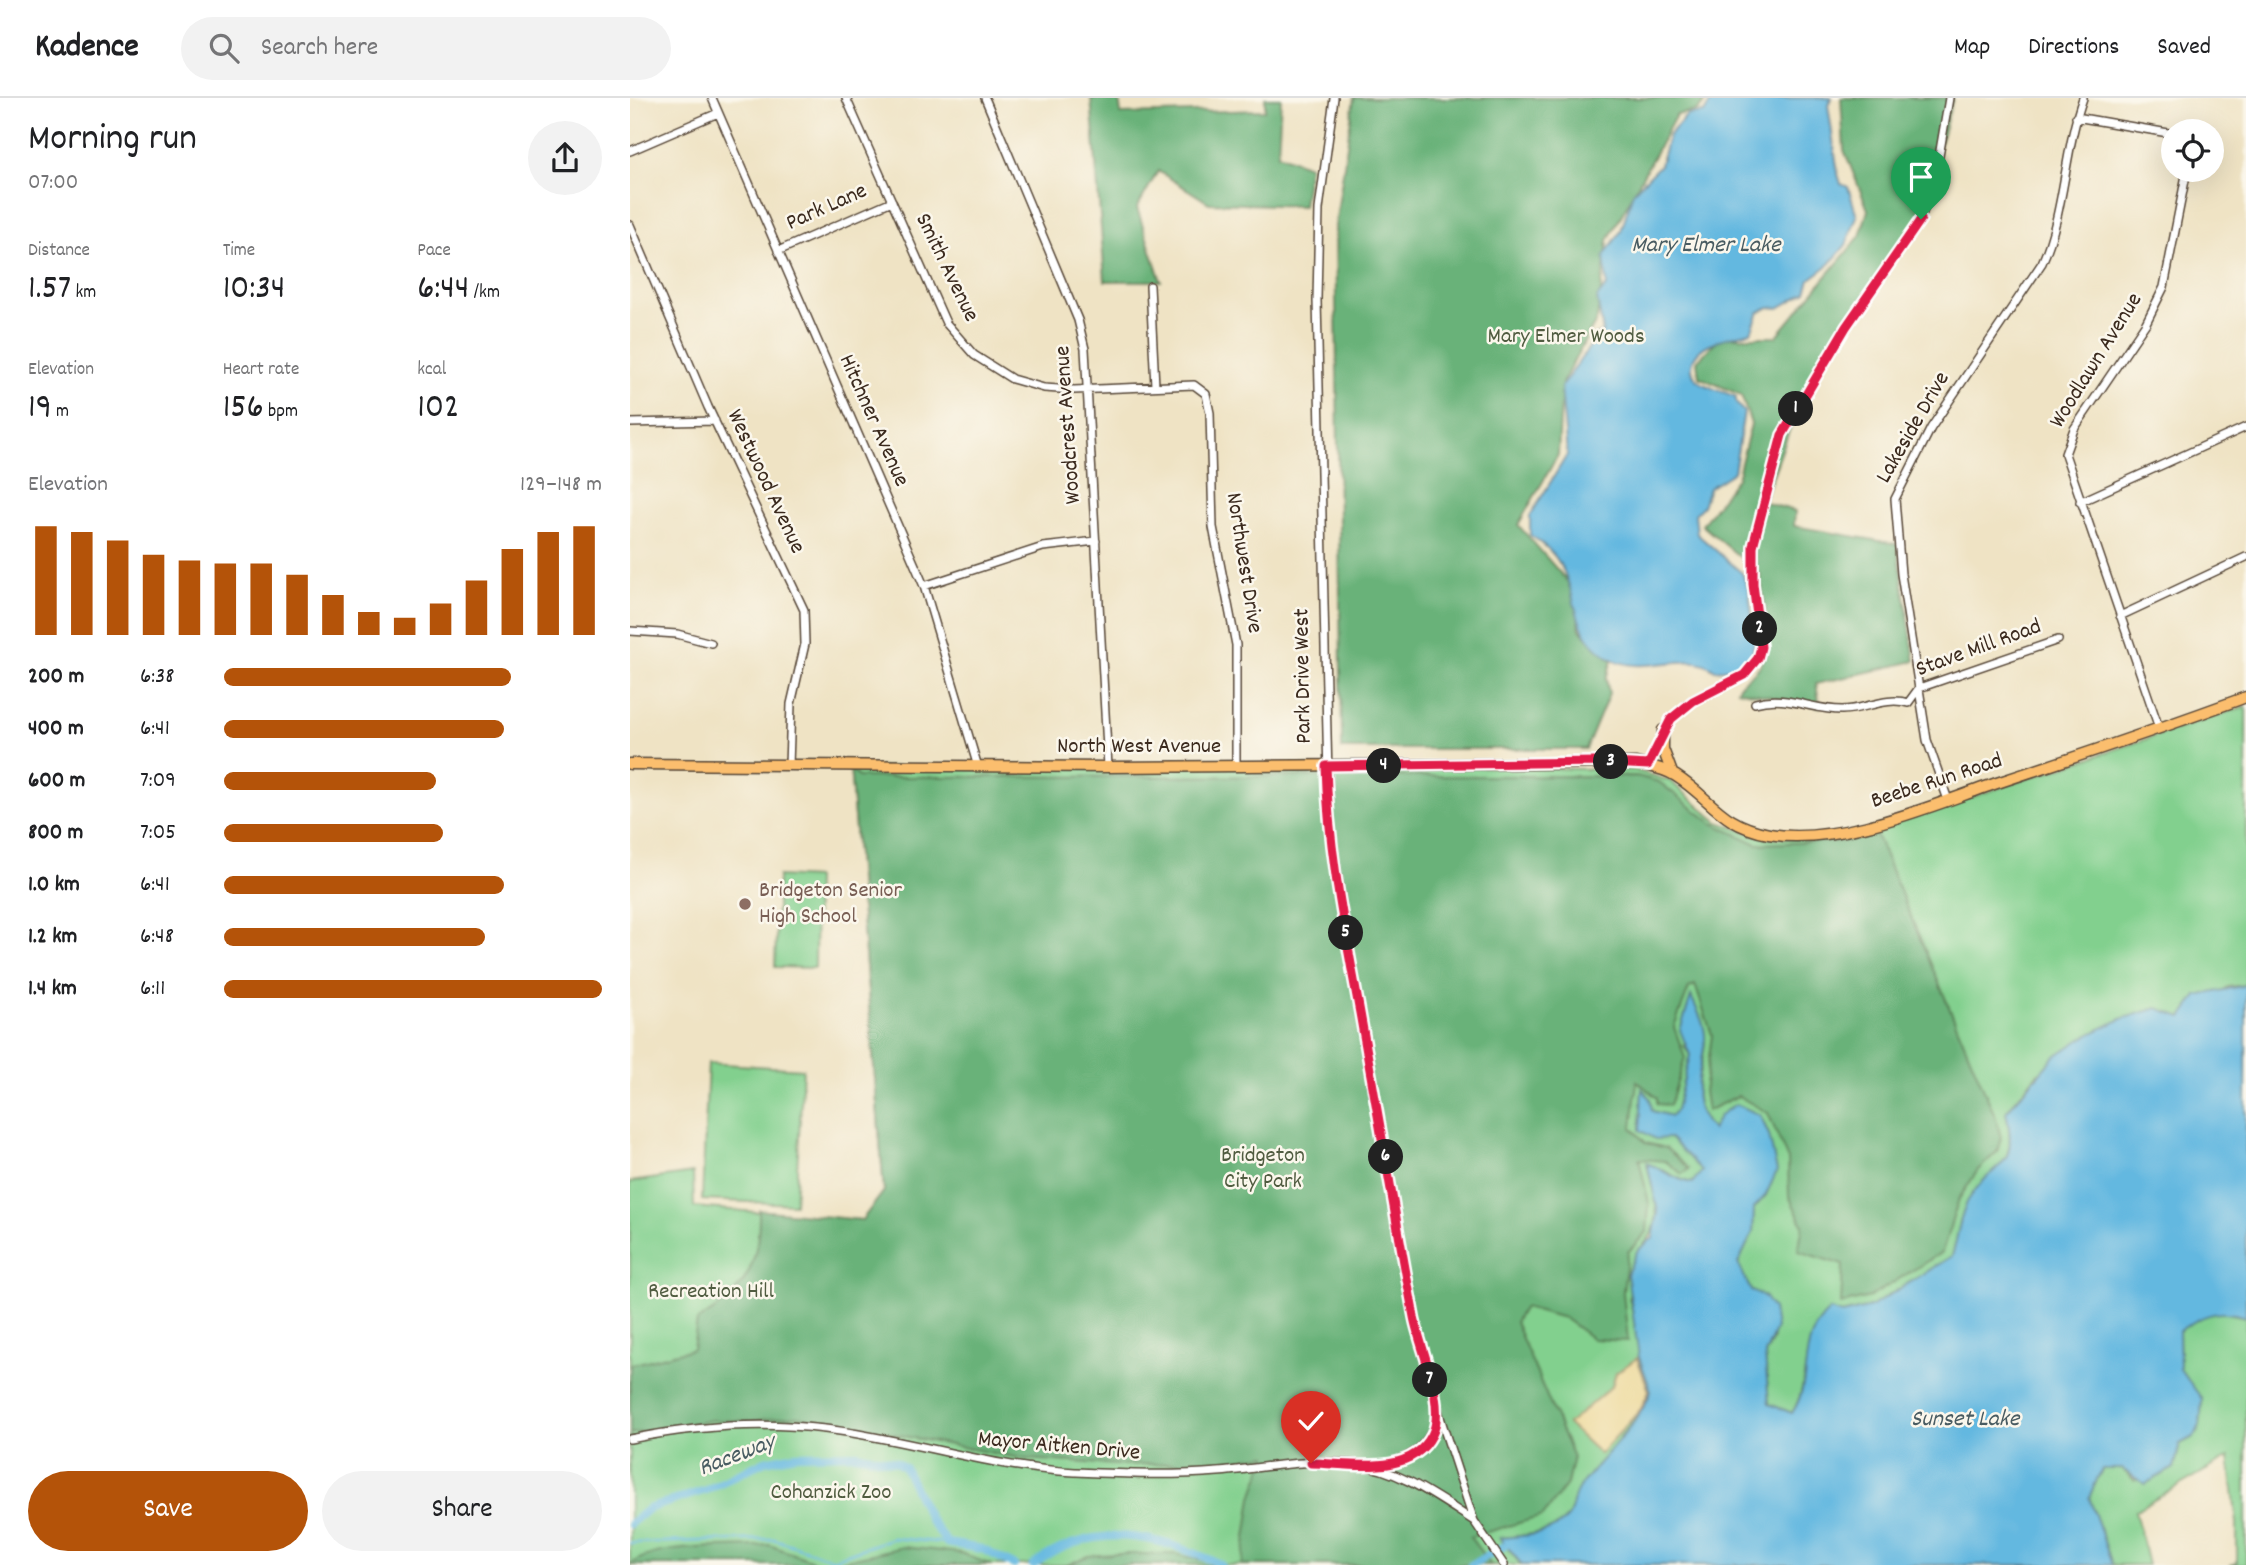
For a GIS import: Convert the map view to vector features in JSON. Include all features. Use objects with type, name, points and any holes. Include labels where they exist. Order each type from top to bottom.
[{"type":"main road","name":"Beebe Run Road","points":[[1648,765],[1672,774],[1722,816],[1749,829],[1772,834],[1834,833],[1948,800],[2246,697]]},
{"type":"main road","points":[[1663,730],[1663,749],[1672,774]]},
{"type":"main road","name":"North West Avenue","points":[[630,764],[1108,767],[1595,762],[1648,765]]},
{"type":"street","name":"Hitchner Avenue","points":[[712,98],[923,586],[978,767]]},
{"type":"street","name":"Smith Avenue","points":[[846,98],[946,323],[974,355],[997,371],[1027,383],[1058,390],[1155,386]]},
{"type":"street","name":"Woodcrest Avenue","points":[[985,98],[999,137],[1078,320],[1088,390],[1108,767]]},
{"type":"street","name":"Park Drive West","points":[[1334,98],[1319,209],[1317,262],[1326,766],[1330,831],[1415,1324],[1439,1415],[1474,1521],[1502,1562]]},
{"type":"street","points":[[1648,765],[1663,730],[1671,719],[1693,701],[1751,670],[1760,652],[1760,630],[1753,584],[1753,546],[1782,435],[1846,327],[1921,219],[1932,190],[1949,98]]},
{"type":"street","name":"Lakeside Drive","points":[[1948,800],[1927,740],[1894,520],[1896,493],[1931,428],[2042,264],[2051,239],[2076,117],[2083,98]]},
{"type":"street","points":[[630,151],[719,113]]},
{"type":"street","points":[[2076,117],[2161,132]]},
{"type":"street","name":"Woodlawn Avenue","points":[[2159,728],[2067,464],[2067,447],[2074,429],[2146,323],[2164,288],[2185,182]]},
{"type":"street","name":"Park Lane","points":[[778,251],[892,201]]},
{"type":"street","name":"Westwood Avenue","points":[[630,225],[632,239],[806,621],[803,655],[791,704],[789,766]]},
{"type":"street","points":[[1150,286],[1155,386]]},
{"type":"street","name":"Northwest Drive","points":[[1155,386],[1200,387],[1209,405],[1213,527],[1237,653],[1236,766]]},
{"type":"street","points":[[630,423],[715,421]]},
{"type":"street","points":[[2080,502],[2246,427]]},
{"type":"street","points":[[923,586],[1043,547],[1096,541]]},
{"type":"street","points":[[2120,616],[2246,557]]},
{"type":"street","points":[[630,631],[677,634],[712,643]]},
{"type":"street","name":"Stave Mill Road","points":[[1755,703],[1776,699],[1851,709],[1896,701],[1908,703],[1919,688],[2058,640]]},
{"type":"street","points":[[1371,1467],[1412,1455],[1429,1440],[1439,1415]]},
{"type":"street","name":"Mayor Aitken Drive","points":[[630,1439],[722,1425],[789,1426],[845,1432],[988,1462],[1073,1472],[1180,1474],[1311,1463],[1344,1463],[1371,1467],[1413,1485],[1474,1521]]},
{"type":"green space","points":[[1091,98],[1119,98],[1121,114],[1265,110],[1265,98],[1281,98],[1278,154],[1309,166],[1303,206],[1209,203],[1158,171],[1137,208],[1161,281],[1105,281]]},
{"type":"green space","name":"Mary Elmer Woods","points":[[1354,98],[1708,98],[1697,111],[1676,115],[1608,240],[1597,319],[1562,383],[1558,455],[1518,525],[1575,590],[1580,629],[1612,661],[1606,678],[1609,694],[1586,749],[1342,749],[1335,226]]},
{"type":"green space","points":[[1841,98],[1953,98],[1918,221],[1803,393],[1763,502],[1795,511],[1794,526],[1897,544],[1915,661],[1816,684],[1820,707],[1737,690],[1759,667],[1764,657],[1767,622],[1760,574],[1702,525],[1737,478],[1751,424],[1741,395],[1699,377],[1697,361],[1720,337],[1776,337],[1860,236],[1868,210],[1844,150]]},
{"type":"green space","name":"Bridgeton City Park","points":[[2246,706],[2246,985],[2228,987],[2182,1018],[2157,1008],[2037,1074],[2006,1112],[2010,1144],[2006,1158],[1973,1194],[1962,1219],[1952,1256],[1870,1307],[1842,1314],[1830,1311],[1813,1335],[1802,1387],[1792,1413],[1769,1404],[1765,1354],[1773,1339],[1764,1296],[1751,1291],[1738,1263],[1753,1232],[1754,1208],[1766,1195],[1769,1135],[1760,1115],[1712,1130],[1703,1118],[1697,1085],[1705,1035],[1695,1006],[1684,1046],[1690,1055],[1676,1110],[1671,1116],[1652,1111],[1642,1090],[1640,1129],[1670,1137],[1702,1171],[1693,1183],[1647,1164],[1656,1200],[1656,1221],[1647,1241],[1637,1251],[1629,1298],[1637,1330],[1639,1357],[1651,1390],[1641,1411],[1574,1497],[1572,1509],[1566,1519],[1547,1530],[1500,1538],[1521,1565],[630,1565],[630,1182],[693,1173],[694,1207],[862,1220],[884,1191],[850,767],[1448,766],[1635,770],[1670,781],[1718,822],[1764,838],[1834,839],[1875,829]]},
{"type":"green space","name":"Bridgeton City Park","points":[[850,767],[858,777],[1637,776],[1659,782],[1712,823],[1757,844],[1846,841],[1875,832],[1996,1118],[2001,1138],[1997,1152],[1978,1170],[1959,1199],[1942,1252],[1870,1297],[1841,1304],[1843,1265],[1798,1251],[1803,1225],[1789,1196],[1788,1160],[1768,1113],[1738,1096],[1707,1111],[1704,1092],[1712,1035],[1695,985],[1689,988],[1674,1027],[1685,1058],[1670,1105],[1657,1104],[1657,1098],[1637,1081],[1632,1128],[1646,1143],[1666,1148],[1689,1169],[1682,1174],[1665,1161],[1639,1159],[1649,1203],[1647,1232],[1628,1252],[1623,1292],[1628,1341],[1593,1339],[1564,1318],[1524,1307],[1515,1322],[1573,1457],[1567,1484],[1543,1516],[1470,1537],[1491,1565],[1242,1565],[1252,1497],[1267,1455],[1221,1462],[1118,1465],[1025,1459],[797,1416],[750,1421],[713,1420],[630,1434],[630,1365],[693,1349],[697,1321],[727,1300],[746,1276],[756,1247],[759,1210],[862,1220],[884,1191]]},
{"type":"green space","points":[[778,876],[816,878],[815,968],[775,967]]},
{"type":"green space","points":[[708,1063],[803,1069],[795,1204],[702,1200]]},
{"type":"green space","points":[[2218,1311],[2246,1317],[2246,1565],[2230,1565],[2237,1563],[2237,1523],[2229,1457],[2135,1511],[2148,1565],[2112,1565],[2089,1497],[2102,1469],[2122,1469],[2134,1480],[2174,1468],[2180,1444],[2195,1436],[2200,1425],[2202,1400],[2180,1369],[2179,1331],[2201,1316]]},
{"type":"green space","points":[[769,1545],[824,1565],[630,1565],[642,1558],[676,1550]]},
{"type":"green space","points":[[903,1547],[961,1553],[991,1565],[824,1565]]},
{"type":"green space","points":[[1175,1554],[1224,1565],[1067,1565],[1088,1556]]},
{"type":"sand","points":[[1637,1358],[1649,1391],[1641,1409],[1600,1454],[1568,1424],[1612,1386],[1616,1373]]},
{"type":"water","name":"Mary Elmer Lake","points":[[1713,98],[1832,98],[1828,105],[1838,174],[1841,184],[1848,187],[1857,216],[1846,245],[1830,264],[1810,279],[1806,292],[1779,308],[1769,307],[1759,312],[1751,332],[1714,342],[1693,360],[1692,369],[1697,380],[1736,397],[1736,403],[1744,412],[1734,472],[1709,488],[1703,506],[1695,514],[1697,534],[1742,573],[1749,591],[1755,641],[1752,654],[1735,668],[1715,670],[1692,661],[1649,665],[1620,663],[1592,643],[1582,628],[1568,580],[1560,564],[1548,549],[1530,535],[1530,516],[1567,455],[1561,387],[1590,346],[1591,338],[1603,332],[1597,298],[1607,285],[1604,256],[1621,231],[1633,192],[1660,165],[1669,135],[1687,115],[1704,113]]},
{"type":"water","name":"Sunset Lake","points":[[2246,985],[2246,1317],[2219,1313],[2195,1321],[2179,1331],[2180,1369],[2202,1399],[2200,1425],[2195,1436],[2180,1444],[2174,1468],[2145,1484],[2122,1469],[2102,1469],[2089,1497],[2112,1565],[1522,1565],[1500,1538],[1540,1533],[1562,1523],[1571,1510],[1577,1491],[1638,1417],[1651,1391],[1639,1357],[1627,1274],[1637,1251],[1653,1238],[1658,1212],[1647,1163],[1692,1183],[1702,1171],[1670,1138],[1655,1139],[1640,1130],[1642,1089],[1650,1099],[1652,1111],[1671,1116],[1676,1110],[1690,1055],[1680,1030],[1691,996],[1705,1034],[1697,1086],[1698,1107],[1703,1119],[1712,1130],[1720,1115],[1736,1104],[1760,1115],[1769,1135],[1777,1171],[1766,1195],[1754,1208],[1753,1232],[1738,1263],[1751,1291],[1764,1296],[1773,1309],[1776,1328],[1765,1354],[1769,1404],[1792,1413],[1803,1387],[1812,1335],[1830,1310],[1842,1314],[1870,1307],[1952,1256],[1969,1199],[2007,1156],[2010,1146],[2006,1112],[2054,1057],[2084,1037],[2121,1019],[2157,1008],[2182,1017],[2197,996]]},
{"type":"waterway","name":"Raceway","points":[[630,1524],[648,1509],[706,1490],[765,1461],[796,1455],[856,1454],[896,1462],[905,1468],[930,1520],[947,1543],[982,1549],[1014,1565]]},
{"type":"waterway","name":"Raceway","points":[[1033,1565],[1056,1551],[1102,1537],[1149,1540],[1197,1554],[1221,1565]]},
{"type":"waterway","name":"Raceway","points":[[630,1543],[774,1539],[833,1559],[893,1538],[947,1543]]},
{"type":"waterway","name":"Raceway","points":[[1471,1565],[1506,1545]]},
{"type":"place","name":"Bridgeton Senior High School","points":[[745,904]]},
{"type":"route","points":[[1311,1463],[1344,1463],[1371,1467],[1403,1460],[1429,1440],[1439,1415],[1415,1324],[1351,965],[1331,842],[1326,766],[1595,762],[1648,765],[1663,730],[1678,712],[1693,701],[1744,675],[1751,670],[1758,658],[1761,647],[1753,584],[1753,546],[1782,435],[1846,327],[1921,219]]},
{"type":"park label","name":"Recreation Hill","points":[[711,1292]]},
{"type":"park label","name":"Cohanzick Zoo","points":[[831,1493]]}]
